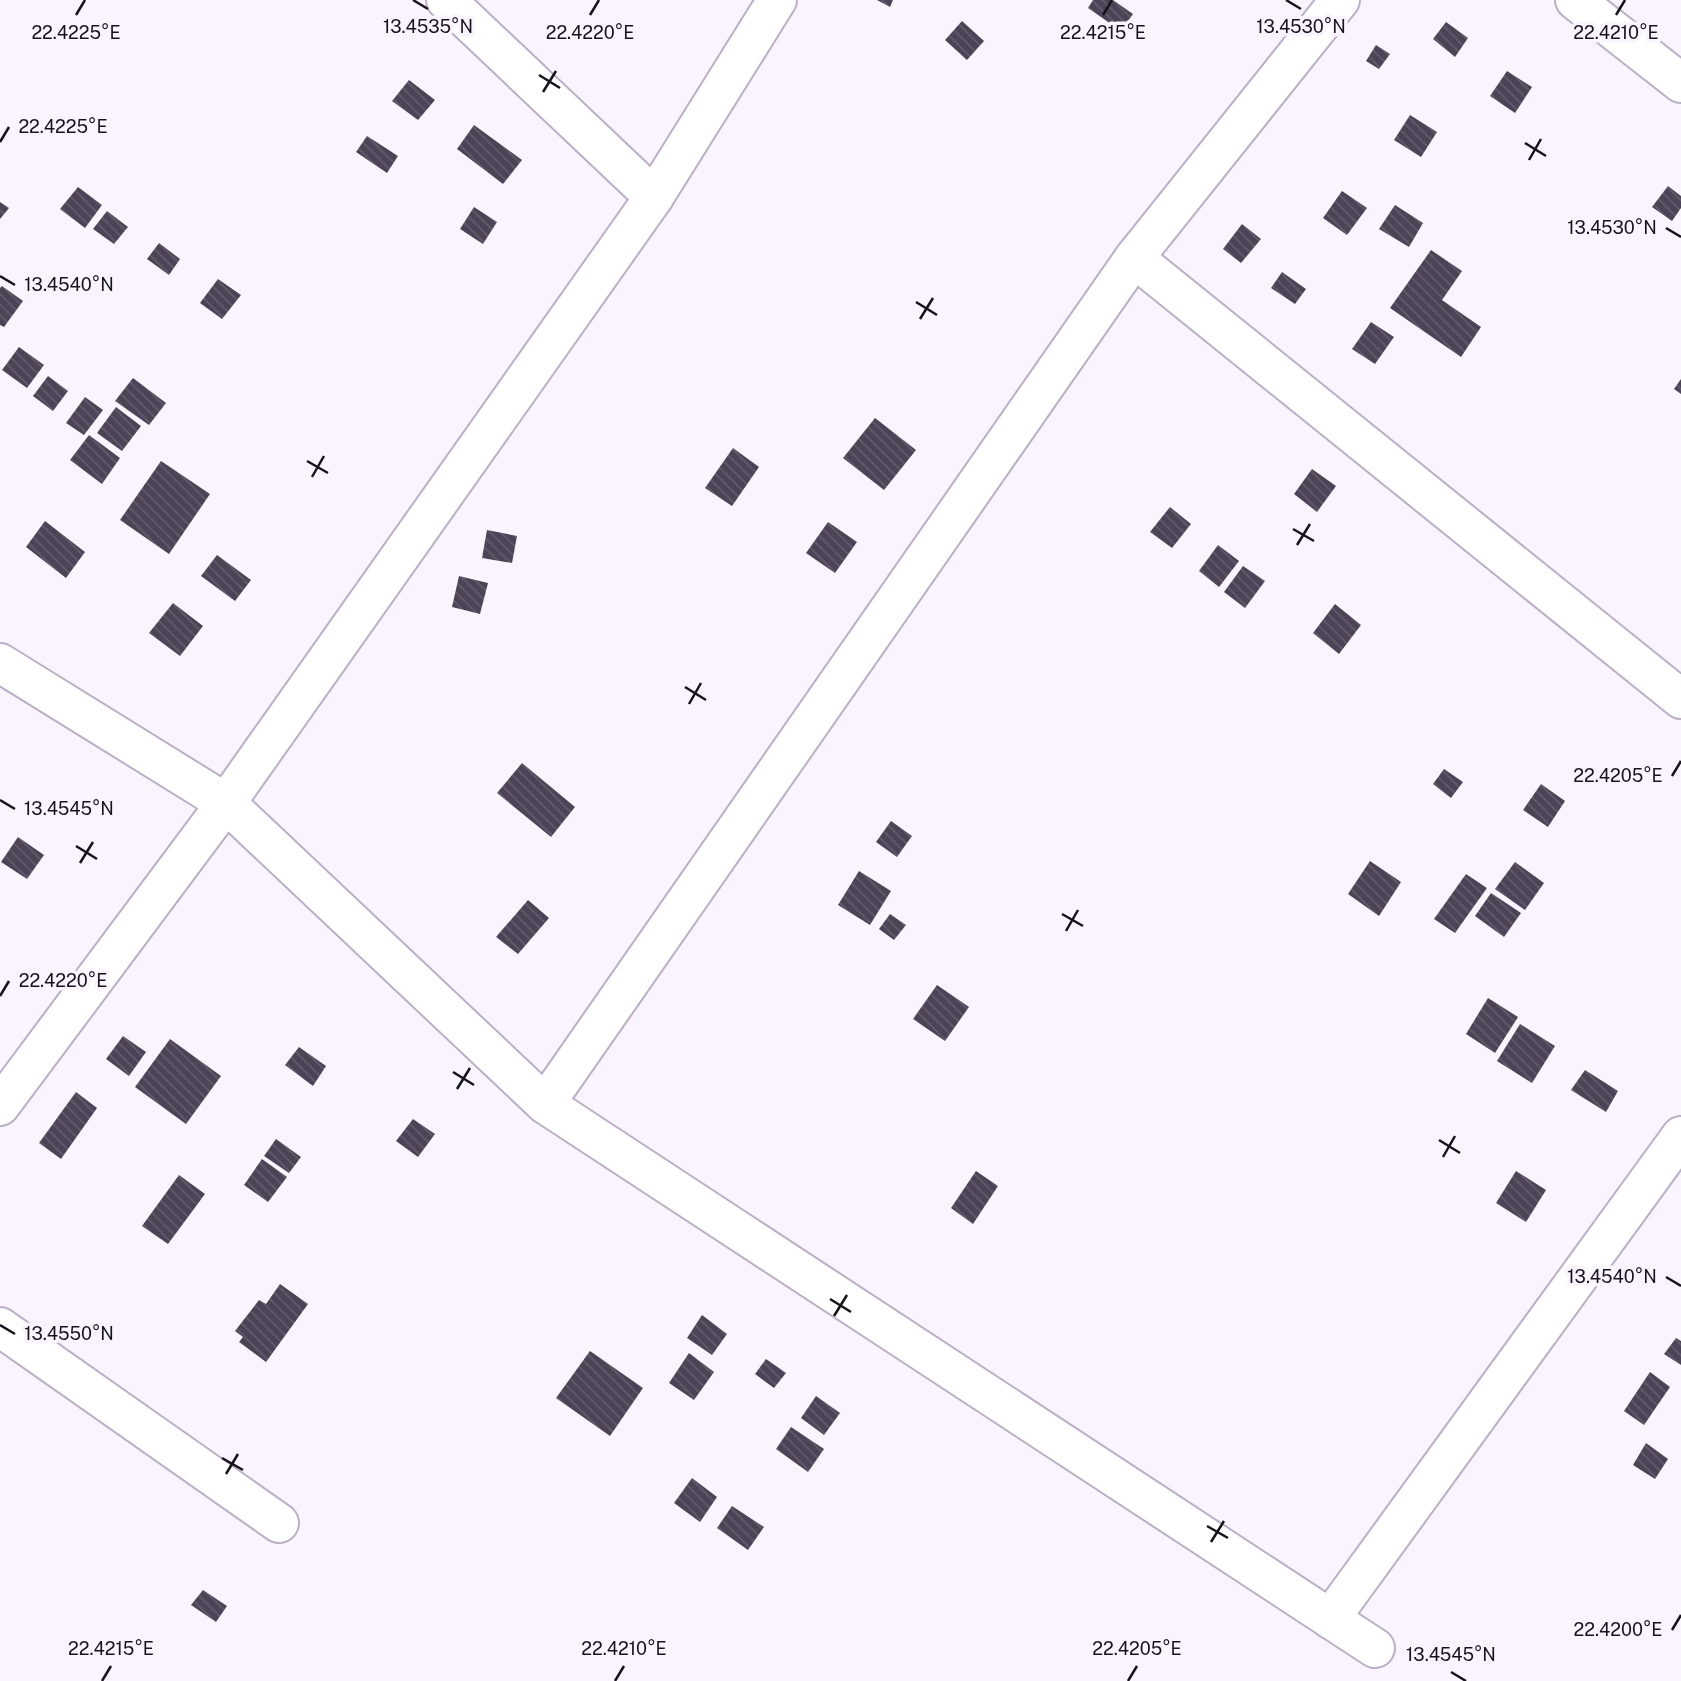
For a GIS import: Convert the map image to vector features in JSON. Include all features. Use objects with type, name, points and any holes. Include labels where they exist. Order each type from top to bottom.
[{"type":"street","points":[[446,0],[654,197]]},
{"type":"street","points":[[0,1106],[226,803],[654,197],[777,0]]},
{"type":"street","points":[[545,1104],[1133,258],[1340,0]]},
{"type":"street","points":[[1575,0],[1681,83]]},
{"type":"street","points":[[1133,258],[1681,699]]},
{"type":"street","points":[[0,663],[226,803],[545,1104],[1375,1648]]},
{"type":"street","points":[[1329,1619],[1681,1136]]},
{"type":"street","points":[[0,1327],[279,1523]]},
{"type":"building","points":[[877,0],[893,0],[890,7]]},
{"type":"building","points":[[1093,0],[1113,0],[1133,14],[1121,31],[1088,8]]},
{"type":"building","points":[[962,21],[984,41],[967,60],[945,40]]},
{"type":"building","points":[[1446,22],[1468,38],[1455,57],[1433,39]]},
{"type":"building","points":[[1376,45],[1390,54],[1379,69],[1366,61]]},
{"type":"building","points":[[1507,71],[1532,87],[1515,113],[1490,96]]},
{"type":"building","points":[[409,80],[435,100],[418,120],[392,101]]},
{"type":"building","points":[[1410,115],[1437,132],[1421,157],[1394,140]]},
{"type":"building","points":[[474,125],[522,160],[503,184],[457,149]]},
{"type":"building","points":[[367,136],[398,156],[387,173],[356,152]]},
{"type":"building","points":[[1668,186],[1681,196],[1681,208],[1672,221],[1652,207]]},
{"type":"building","points":[[78,187],[102,205],[85,228],[60,209]]},
{"type":"building","points":[[1342,191],[1367,208],[1347,235],[1323,218]]},
{"type":"building","points":[[0,202],[9,208],[0,219]]},
{"type":"building","points":[[1395,205],[1423,223],[1409,247],[1379,229]]},
{"type":"building","points":[[474,207],[497,222],[483,244],[460,229]]},
{"type":"building","points":[[107,211],[128,227],[114,244],[93,229]]},
{"type":"building","points":[[1242,224],[1261,239],[1241,263],[1223,249]]},
{"type":"building","points":[[159,243],[180,259],[169,275],[147,259]]},
{"type":"building","points":[[1431,250],[1462,271],[1442,300],[1481,327],[1461,357],[1390,308]]},
{"type":"building","points":[[1282,272],[1306,289],[1295,304],[1271,288]]},
{"type":"building","points":[[218,279],[241,295],[222,319],[200,303]]},
{"type":"building","points":[[2,286],[23,301],[4,327],[0,325]]},
{"type":"building","points":[[1371,322],[1394,337],[1375,364],[1352,349]]},
{"type":"building","points":[[19,347],[44,365],[27,388],[2,370]]},
{"type":"building","points":[[48,376],[68,391],[53,411],[33,396]]},
{"type":"building","points":[[133,378],[166,403],[149,425],[115,401]]},
{"type":"building","points":[[1681,379],[1681,394],[1674,389]]},
{"type":"building","points":[[85,397],[103,410],[84,435],[66,423]]},
{"type":"building","points":[[116,407],[141,426],[122,451],[97,433]]},
{"type":"building","points":[[875,418],[916,450],[884,490],[843,458]]},
{"type":"building","points":[[89,435],[120,458],[102,484],[70,460]]},
{"type":"building","points":[[733,448],[759,467],[732,506],[705,488]]},
{"type":"building","points":[[161,461],[210,494],[169,554],[120,520]]},
{"type":"building","points":[[1312,469],[1336,486],[1317,512],[1294,494]]},
{"type":"building","points":[[1170,507],[1191,524],[1172,548],[1150,532]]},
{"type":"building","points":[[45,521],[85,552],[66,578],[26,547]]},
{"type":"building","points":[[828,522],[857,542],[835,573],[806,553]]},
{"type":"building","points":[[487,530],[517,536],[512,563],[482,558]]},
{"type":"building","points":[[1218,545],[1239,561],[1219,587],[1199,571]]},
{"type":"building","points":[[217,555],[251,580],[235,601],[201,576]]},
{"type":"building","points":[[1243,566],[1265,581],[1245,608],[1224,592]]},
{"type":"building","points":[[459,576],[488,583],[480,614],[452,607]]},
{"type":"building","points":[[173,603],[203,626],[180,656],[149,633]]},
{"type":"building","points":[[1335,604],[1361,625],[1339,654],[1313,633]]},
{"type":"building","points":[[522,763],[575,807],[551,837],[497,793]]},
{"type":"building","points":[[1444,769],[1463,782],[1451,798],[1433,784]]},
{"type":"building","points":[[1541,784],[1565,801],[1548,827],[1523,810]]},
{"type":"building","points":[[891,821],[912,836],[897,857],[876,842]]},
{"type":"building","points":[[18,837],[44,855],[27,879],[1,862]]},
{"type":"building","points":[[1370,861],[1401,882],[1379,916],[1348,894]]},
{"type":"building","points":[[1515,862],[1544,883],[1525,910],[1495,889]]},
{"type":"building","points":[[859,871],[891,891],[870,925],[838,905]]},
{"type":"building","points":[[1466,874],[1487,888],[1455,933],[1434,919]]},
{"type":"building","points":[[1491,893],[1521,913],[1504,937],[1475,916]]},
{"type":"building","points":[[528,900],[549,918],[518,954],[496,937]]},
{"type":"building","points":[[890,914],[906,925],[894,940],[879,929]]},
{"type":"building","points":[[937,985],[969,1007],[945,1041],[913,1019]]},
{"type":"building","points":[[1488,998],[1518,1017],[1495,1053],[1466,1034]]},
{"type":"building","points":[[1520,1024],[1555,1046],[1532,1083],[1497,1061]]},
{"type":"building","points":[[123,1036],[146,1052],[129,1076],[106,1059]]},
{"type":"building","points":[[170,1039],[221,1076],[186,1124],[135,1087]]},
{"type":"building","points":[[299,1047],[326,1066],[313,1086],[285,1065]]},
{"type":"building","points":[[1585,1070],[1618,1091],[1606,1112],[1571,1090]]},
{"type":"building","points":[[76,1092],[97,1108],[61,1159],[39,1143]]},
{"type":"building","points":[[413,1119],[435,1134],[418,1157],[396,1141]]},
{"type":"building","points":[[276,1139],[301,1157],[289,1173],[264,1156]]},
{"type":"building","points":[[262,1159],[287,1177],[268,1202],[244,1185]]},
{"type":"building","points":[[976,1171],[998,1186],[973,1224],[951,1208]]},
{"type":"building","points":[[1516,1171],[1546,1190],[1526,1222],[1496,1203]]},
{"type":"building","points":[[179,1175],[205,1194],[168,1244],[142,1226]]},
{"type":"building","points":[[280,1284],[308,1304],[266,1362],[239,1342],[243,1337],[235,1331],[259,1300],[266,1304]]},
{"type":"building","points":[[702,1315],[727,1334],[712,1355],[687,1338]]},
{"type":"building","points":[[1676,1338],[1681,1341],[1681,1365],[1664,1354]]},
{"type":"building","points":[[590,1351],[643,1388],[610,1436],[556,1398]]},
{"type":"building","points":[[689,1353],[714,1372],[694,1400],[669,1383]]},
{"type":"building","points":[[766,1359],[786,1373],[774,1388],[755,1374]]},
{"type":"building","points":[[1650,1372],[1670,1387],[1644,1425],[1624,1411]]},
{"type":"building","points":[[816,1396],[840,1413],[824,1435],[801,1418]]},
{"type":"building","points":[[791,1427],[824,1449],[808,1472],[776,1449]]},
{"type":"building","points":[[1646,1443],[1668,1459],[1655,1479],[1633,1465]]},
{"type":"building","points":[[692,1478],[717,1497],[700,1522],[674,1503]]},
{"type":"building","points":[[732,1506],[764,1527],[748,1550],[717,1528]]},
{"type":"building","points":[[203,1590],[227,1606],[216,1622],[191,1605]]}]
